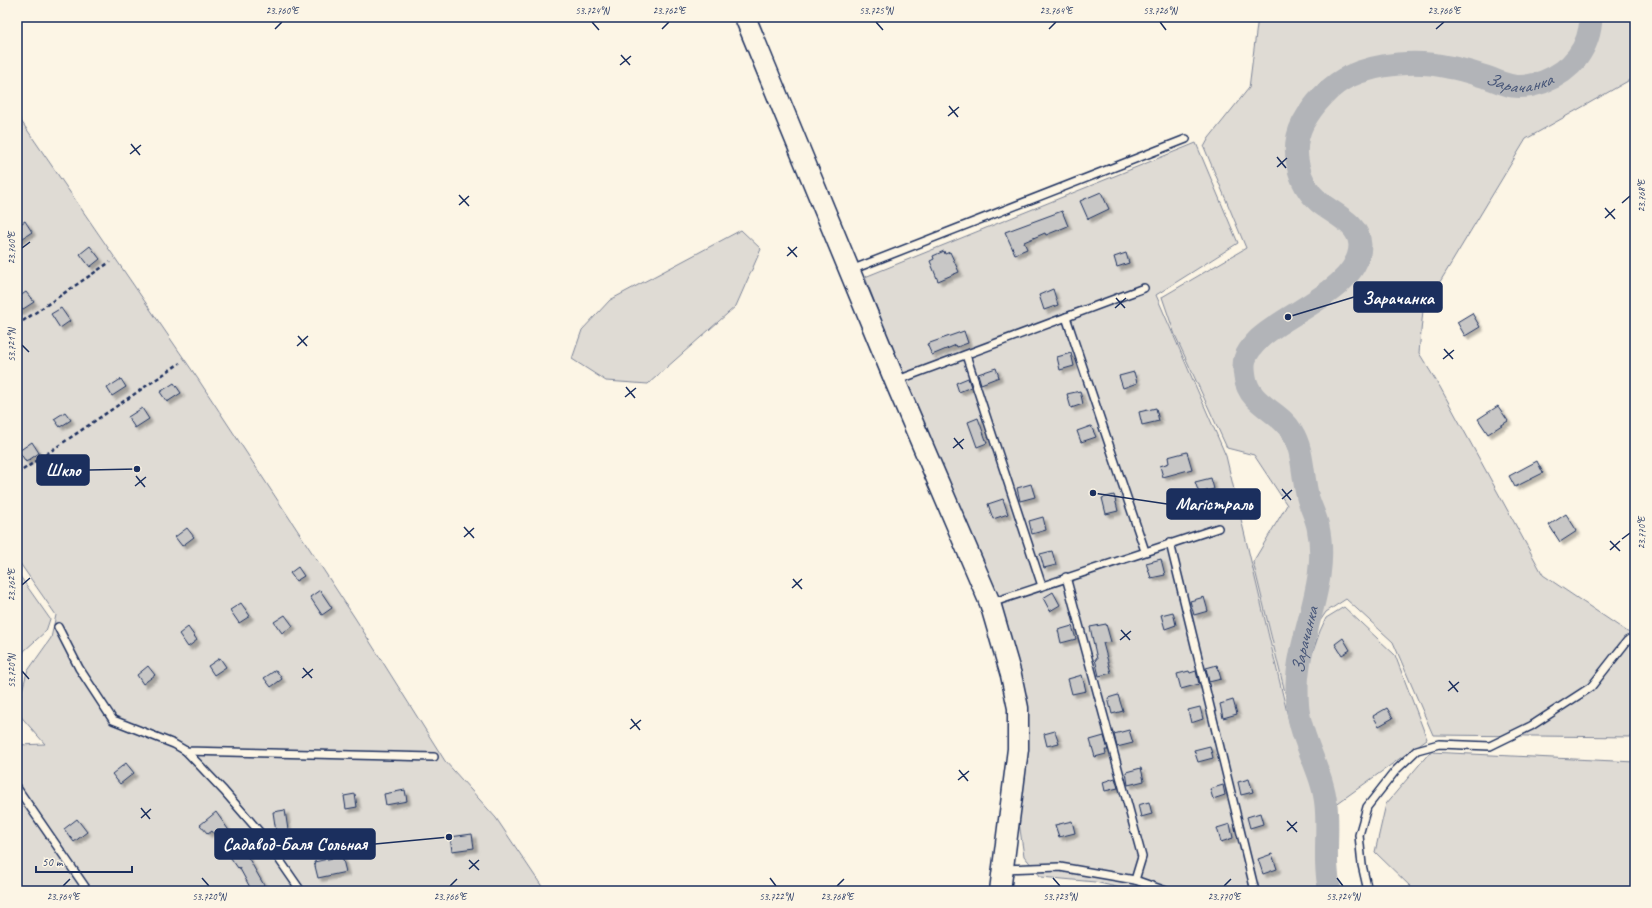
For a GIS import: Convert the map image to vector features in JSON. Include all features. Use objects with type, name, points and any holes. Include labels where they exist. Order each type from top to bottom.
[{"type":"street","points":[[746,17],[849,271],[990,603],[1012,675],[1018,708],[1018,749],[1000,891]]},
{"type":"lane","points":[[849,271],[1186,139]]},
{"type":"lane","points":[[895,381],[1144,288]]},
{"type":"lane","points":[[1066,317],[1145,551]]},
{"type":"lane","points":[[966,355],[1042,586]]},
{"type":"lane","points":[[990,603],[1218,528]]},
{"type":"lane","points":[[1170,543],[1256,891]]},
{"type":"lane","points":[[1066,577],[1142,857],[1135,880]]},
{"type":"lane","points":[[58,627],[78,668],[113,720],[174,744],[186,751],[224,791],[263,836],[300,891]]},
{"type":"lane","points":[[1368,891],[1362,865],[1359,835],[1367,807],[1396,770],[1417,750],[1439,744],[1490,746],[1532,726],[1591,687],[1627,641],[1635,637]]},
{"type":"lane","points":[[186,751],[434,757]]},
{"type":"lane","points":[[17,788],[88,891]]},
{"type":"lane","points":[[1003,868],[1060,867],[1135,880],[1166,891]]},
{"type":"path","points":[[17,325],[110,262]]},
{"type":"path","points":[[17,474],[180,363]]},
{"type":"shaded area","points":[[1258,17],[1635,17],[1635,77],[1526,139],[1423,310],[1419,353],[1440,387],[1543,575],[1635,637],[1635,737],[1433,735],[1393,642],[1346,599],[1326,612],[1316,627],[1303,672],[1302,711],[1292,721],[1253,562],[1287,505],[1254,455],[1227,448],[1175,335],[1162,297],[1246,248],[1204,147],[1209,138],[1249,88]]},
{"type":"shaded area","points":[[17,115],[198,379],[355,618],[445,761],[496,818],[545,891],[17,891],[17,745],[45,744],[17,712],[17,710],[27,672],[51,638],[56,615],[17,559]]},
{"type":"shaded area","points":[[1196,143],[1238,243],[1156,295],[1226,456],[1290,725],[1304,712],[1306,672],[1320,631],[1326,618],[1344,607],[1395,655],[1427,739],[1335,805],[1332,857],[1341,891],[1133,891],[1095,882],[1041,877],[1024,856],[1019,823],[1027,753],[1023,690],[865,277]]},
{"type":"shaded area","points":[[741,230],[761,249],[736,306],[648,384],[606,381],[572,359],[582,330],[610,300]]},
{"type":"shaded area","points":[[17,572],[50,619],[46,631],[24,651],[17,674]]},
{"type":"shaded area","points":[[1430,752],[1635,762],[1635,891],[1410,891],[1412,888],[1375,852],[1386,804]]},
{"type":"building","points":[[1101,192],[1109,209],[1088,219],[1080,201]]},
{"type":"building","points":[[1062,211],[1068,226],[1046,235],[1045,233],[1024,242],[1027,249],[1015,254],[1005,232]]},
{"type":"building","points":[[25,221],[32,232],[17,242],[17,226]]},
{"type":"building","points":[[90,246],[100,259],[90,267],[80,254]]},
{"type":"building","points":[[944,251],[945,254],[950,252],[959,272],[938,281],[930,261],[934,259],[933,256]]},
{"type":"building","points":[[1126,253],[1129,263],[1117,267],[1114,257]]},
{"type":"building","points":[[1053,289],[1058,305],[1044,310],[1039,295]]},
{"type":"building","points":[[26,292],[34,302],[17,313],[17,298]]},
{"type":"building","points":[[61,308],[70,321],[60,328],[51,314]]},
{"type":"building","points":[[1472,313],[1480,327],[1465,336],[1457,322]]},
{"type":"building","points":[[964,331],[968,343],[957,347],[956,345],[932,355],[927,344]]},
{"type":"building","points":[[1071,353],[1074,366],[1060,370],[1057,357]]},
{"type":"building","points":[[996,368],[999,377],[981,384],[978,374]]},
{"type":"building","points":[[1134,372],[1137,383],[1123,388],[1119,376]]},
{"type":"building","points":[[968,378],[971,387],[959,392],[956,383]]},
{"type":"building","points":[[121,379],[126,387],[112,396],[107,388]]},
{"type":"building","points":[[174,383],[181,393],[167,402],[160,392]]},
{"type":"building","points":[[1080,391],[1083,404],[1071,408],[1067,394]]},
{"type":"building","points":[[1498,406],[1508,421],[1488,434],[1478,419]]},
{"type":"building","points":[[142,408],[149,419],[135,428],[128,417]]},
{"type":"building","points":[[1156,408],[1159,421],[1142,425],[1139,412]]},
{"type":"building","points":[[65,412],[71,420],[60,427],[54,419]]},
{"type":"building","points":[[978,418],[987,443],[977,447],[968,422]]},
{"type":"building","points":[[1091,426],[1096,437],[1081,442],[1077,431]]},
{"type":"building","points":[[32,442],[39,453],[26,462],[19,451]]},
{"type":"building","points":[[1187,452],[1192,469],[1163,477],[1160,466],[1169,463],[1168,457]]},
{"type":"building","points":[[1537,461],[1543,473],[1515,487],[1509,476]]},
{"type":"building","points":[[1211,478],[1214,489],[1199,493],[1195,482]]},
{"type":"building","points":[[1031,484],[1035,497],[1020,501],[1017,488]]},
{"type":"building","points":[[1114,495],[1118,511],[1106,514],[1102,498]]},
{"type":"building","points":[[1003,499],[1008,514],[993,519],[988,504]]},
{"type":"building","points":[[1566,514],[1577,531],[1560,542],[1549,525]]},
{"type":"building","points":[[1043,517],[1046,530],[1032,534],[1029,521]]},
{"type":"building","points":[[187,528],[194,537],[182,546],[175,537]]},
{"type":"building","points":[[1052,551],[1056,565],[1044,568],[1040,554]]},
{"type":"building","points":[[1161,559],[1165,575],[1151,578],[1146,563]]},
{"type":"building","points":[[298,567],[304,576],[296,581],[290,573]]},
{"type":"building","points":[[320,590],[332,608],[322,615],[310,597]]},
{"type":"building","points":[[1053,592],[1060,605],[1050,611],[1043,598]]},
{"type":"building","points":[[1204,597],[1208,611],[1194,615],[1190,601]]},
{"type":"building","points":[[241,603],[250,616],[239,623],[230,610]]},
{"type":"building","points":[[1173,612],[1176,625],[1165,629],[1161,615]]},
{"type":"building","points":[[285,615],[293,626],[282,633],[274,622]]},
{"type":"building","points":[[1106,624],[1111,642],[1103,643],[1111,673],[1099,676],[1090,627]]},
{"type":"building","points":[[1072,626],[1076,639],[1061,643],[1058,630]]},
{"type":"building","points":[[188,627],[197,640],[188,647],[179,634]]},
{"type":"building","points":[[1343,638],[1350,650],[1342,655],[1335,644]]},
{"type":"building","points":[[220,658],[226,667],[214,675],[208,666]]},
{"type":"building","points":[[1217,665],[1221,679],[1209,682],[1206,668]]},
{"type":"building","points":[[148,666],[155,675],[143,684],[137,675]]},
{"type":"building","points":[[276,670],[282,679],[271,687],[264,678]]},
{"type":"building","points":[[1189,671],[1190,673],[1196,671],[1199,684],[1181,689],[1177,674]]},
{"type":"building","points":[[1082,675],[1086,691],[1072,694],[1068,679]]},
{"type":"building","points":[[1118,695],[1123,711],[1112,714],[1108,698]]},
{"type":"building","points":[[1233,700],[1237,714],[1223,718],[1220,704]]},
{"type":"building","points":[[1200,707],[1203,719],[1191,723],[1188,710]]},
{"type":"building","points":[[1387,708],[1393,718],[1379,726],[1373,716]]},
{"type":"building","points":[[1129,730],[1133,743],[1117,747],[1114,734]]},
{"type":"building","points":[[1055,731],[1059,743],[1047,746],[1044,734]]},
{"type":"building","points":[[1104,736],[1108,750],[1105,750],[1106,754],[1095,757],[1090,740]]},
{"type":"building","points":[[1210,746],[1213,758],[1198,762],[1194,750]]},
{"type":"building","points":[[126,763],[134,773],[120,784],[112,774]]},
{"type":"building","points":[[1141,768],[1144,781],[1128,785],[1126,772]]},
{"type":"building","points":[[1115,778],[1118,788],[1105,791],[1103,782]]},
{"type":"building","points":[[1249,779],[1253,792],[1241,795],[1238,782]]},
{"type":"building","points":[[1223,785],[1225,795],[1213,799],[1210,789]]},
{"type":"building","points":[[405,790],[407,801],[386,805],[384,794]]},
{"type":"building","points":[[355,794],[357,807],[346,809],[344,796]]},
{"type":"building","points":[[1149,802],[1152,814],[1141,817],[1138,805]]},
{"type":"building","points":[[285,810],[288,830],[276,832],[273,812]]},
{"type":"building","points":[[216,812],[249,859],[265,887],[257,891],[252,891],[239,867],[238,868],[212,831],[208,834],[200,825]]},
{"type":"building","points":[[1260,813],[1263,824],[1250,828],[1247,817]]},
{"type":"building","points":[[77,819],[87,832],[74,842],[64,829]]},
{"type":"building","points":[[1072,821],[1075,833],[1059,837],[1055,825]]},
{"type":"building","points":[[1230,824],[1233,838],[1221,842],[1217,828]]},
{"type":"building","points":[[472,834],[474,848],[452,851],[450,837]]},
{"type":"building","points":[[1272,854],[1277,869],[1263,874],[1258,859]]},
{"type":"building","points":[[342,856],[346,872],[318,878],[314,862]]},
{"type":"waterway","name":"Зарачанка","points":[[1330,891],[1326,859],[1327,816],[1324,793],[1300,722],[1297,698],[1299,665],[1313,606],[1320,567],[1321,547],[1318,527],[1308,498],[1301,455],[1296,439],[1286,424],[1258,401],[1252,394],[1245,377],[1244,368],[1244,361],[1247,354],[1259,339],[1271,329],[1335,287],[1348,274],[1357,260],[1360,245],[1359,237],[1355,231],[1344,220],[1319,202],[1305,185],[1298,165],[1297,143],[1299,133],[1303,123],[1312,109],[1329,90],[1350,76],[1373,68],[1398,64],[1424,64],[1464,70],[1517,87],[1543,82],[1563,72],[1578,57],[1587,39],[1591,17]]},
{"type":"place","name":"Зарачанка","points":[[1288,317]]},
{"type":"place","name":"Шкло","points":[[137,469]]},
{"type":"place","name":"Магістраль","points":[[1093,493]]},
{"type":"place","name":"Садавод-Баля Сольная","points":[[449,837]]}]
